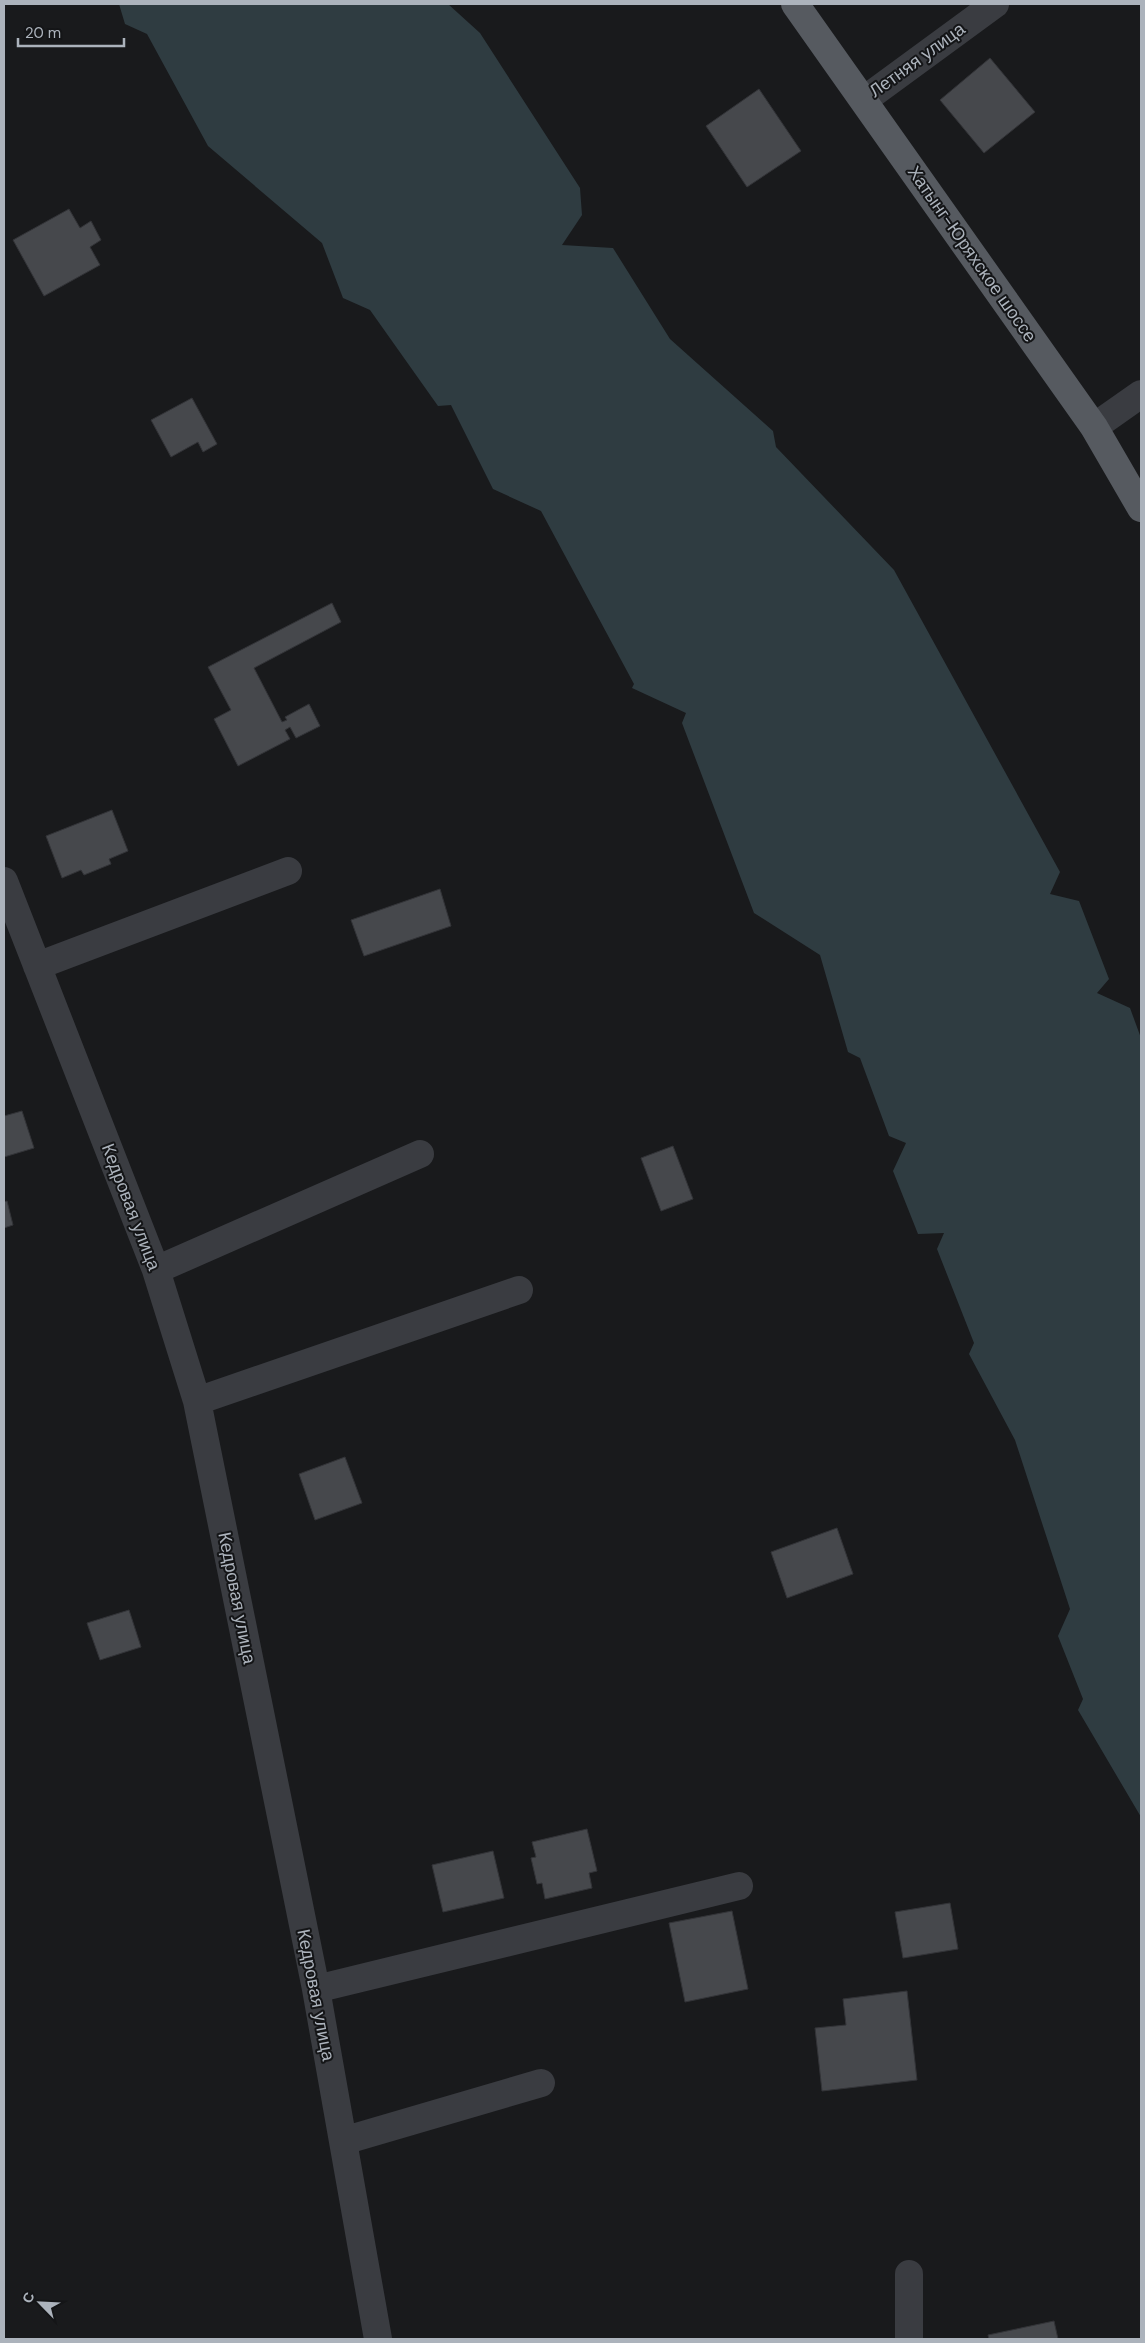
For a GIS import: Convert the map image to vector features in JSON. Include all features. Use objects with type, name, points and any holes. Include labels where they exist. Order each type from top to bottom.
[{"type":"main road","name":"Хатынг-Юряхское шоссе","points":[[795,4],[1094,427],[1141,508]]},
{"type":"street","name":"Летняя улица","points":[[864,100],[995,4]]},
{"type":"street","points":[[1094,427],[1141,394]]},
{"type":"street","points":[[37,966],[288,871]]},
{"type":"street","name":"Кедровая улица","points":[[4,881],[156,1270],[197,1401],[316,1989],[378,2339]]},
{"type":"street","points":[[156,1270],[420,1154]]},
{"type":"street","points":[[197,1401],[519,1290]]},
{"type":"street","points":[[316,1989],[739,1886]]},
{"type":"street","points":[[343,2141],[541,2083]]},
{"type":"street","points":[[909,2274],[909,2339]]},
{"type":"shaded area","points":[[119,4],[448,4],[480,33],[580,188],[582,215],[562,245],[613,248],[670,339],[773,431],[776,447],[894,570],[1060,872],[1050,894],[1079,901],[1109,979],[1097,993],[1130,1008],[1141,1038],[1141,1817],[1078,1710],[1083,1699],[1058,1636],[1070,1609],[1015,1440],[969,1354],[974,1343],[937,1249],[944,1233],[918,1234],[893,1171],[906,1143],[889,1136],[860,1058],[848,1052],[820,955],[754,913],[682,723],[686,713],[632,688],[634,684],[541,511],[493,489],[451,405],[438,406],[370,310],[343,298],[322,243],[208,146],[147,34],[125,24]]},
{"type":"building","points":[[990,58],[1035,112],[984,153],[940,100]]},
{"type":"building","points":[[759,89],[801,151],[747,187],[706,126]]},
{"type":"building","points":[[69,209],[80,228],[91,221],[101,240],[90,247],[100,265],[44,296],[13,240]]},
{"type":"building","points":[[192,398],[217,444],[203,452],[198,442],[171,457],[151,420]]},
{"type":"building","points":[[332,603],[341,622],[254,668],[282,722],[287,720],[285,717],[309,704],[320,726],[296,738],[290,727],[285,730],[290,739],[238,766],[214,719],[231,710],[208,667]]},
{"type":"building","points":[[112,810],[128,851],[109,859],[111,864],[84,875],[81,870],[62,878],[46,836]]},
{"type":"building","points":[[440,889],[451,926],[364,956],[351,920]]},
{"type":"building","points":[[22,1111],[34,1148],[4,1157],[4,1116]]},
{"type":"building","points":[[673,1146],[693,1199],[661,1211],[641,1158]]},
{"type":"building","points":[[7,1201],[13,1225],[4,1228],[4,1202]]},
{"type":"building","points":[[345,1457],[362,1503],[315,1520],[299,1474]]},
{"type":"building","points":[[837,1528],[853,1574],[787,1598],[771,1552]]},
{"type":"building","points":[[129,1610],[141,1647],[100,1660],[87,1623]]},
{"type":"building","points":[[587,1829],[597,1871],[589,1873],[592,1888],[545,1899],[542,1883],[537,1884],[531,1858],[536,1857],[532,1842]]},
{"type":"building","points":[[493,1851],[504,1898],[443,1912],[432,1865]]},
{"type":"building","points":[[950,1903],[958,1949],[903,1958],[895,1912]]},
{"type":"building","points":[[732,1911],[748,1989],[685,2002],[669,1923]]},
{"type":"building","points":[[907,1991],[917,2080],[822,2091],[815,2028],[846,2025],[843,1999]]},
{"type":"building","points":[[1054,2321],[1058,2339],[989,2339],[988,2335]]}]
